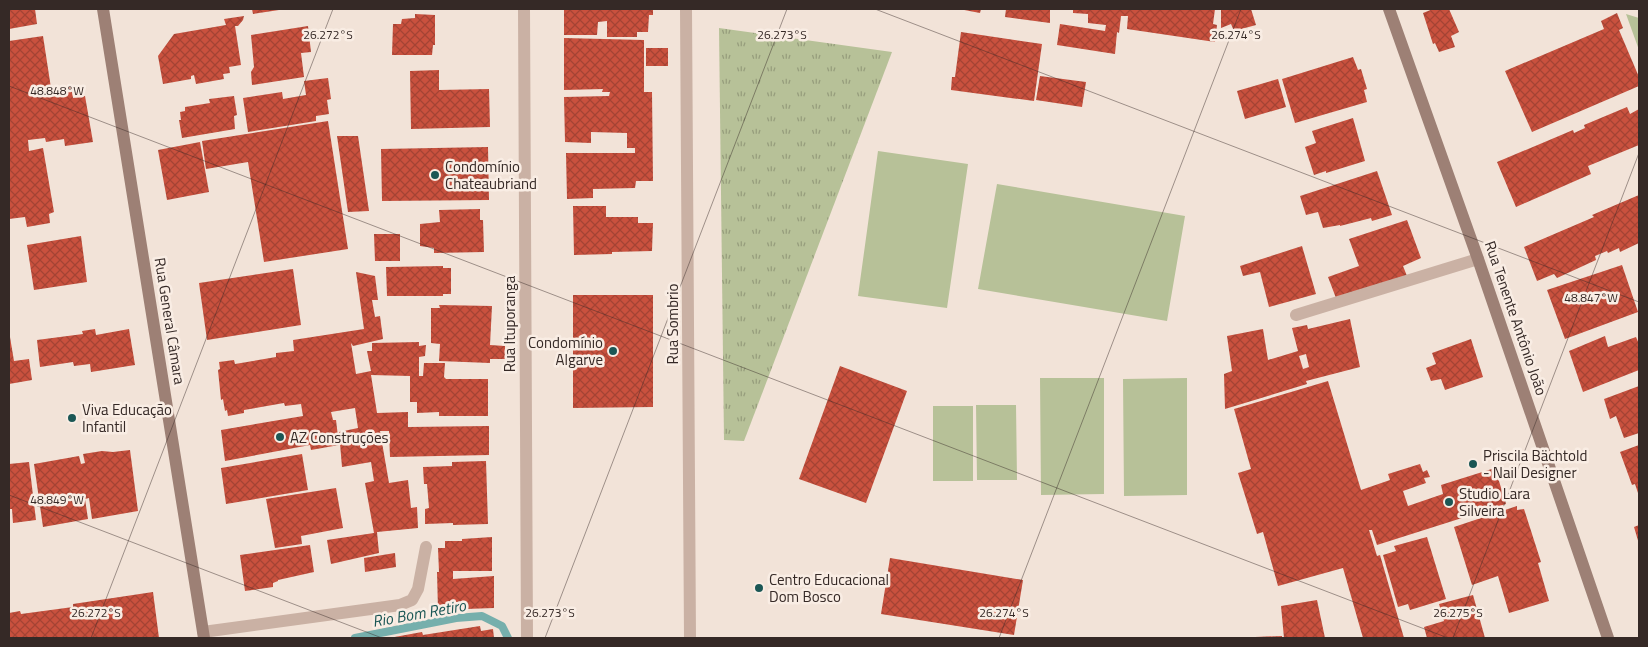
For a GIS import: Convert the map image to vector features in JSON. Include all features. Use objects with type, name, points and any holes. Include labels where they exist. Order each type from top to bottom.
[{"type":"street","name":"Rua General Câmara","points":[[103,9],[204,635]]},
{"type":"street","name":"Rua Ituporanga","points":[[524,9],[527,638]]},
{"type":"street","name":"Rua Sombrio","points":[[686,9],[690,638]]},
{"type":"street","name":"Rua Tenente Antônio João","points":[[1389,9],[1478,258],[1608,638]]},
{"type":"street","points":[[1296,315],[1478,258]]},
{"type":"street","points":[[204,635],[400,605],[412,600],[418,589],[426,547]]},
{"type":"green space","points":[[1626,14],[1639,18],[1639,50]]},
{"type":"green space","points":[[719,28],[892,52],[744,441],[724,440]]},
{"type":"green space","points":[[878,151],[968,164],[947,308],[858,296]]},
{"type":"green space","points":[[997,184],[1185,216],[1167,321],[978,289]]},
{"type":"green space","points":[[1040,378],[1104,378],[1104,494],[1041,495]]},
{"type":"green space","points":[[1187,378],[1187,495],[1124,496],[1123,379]]},
{"type":"green space","points":[[976,405],[1016,405],[1017,480],[977,480]]},
{"type":"green space","points":[[933,406],[973,406],[973,481],[933,481]]},
{"type":"building","points":[[9,9],[35,9],[37,24],[9,29]]},
{"type":"building","points":[[252,9],[279,9],[279,10],[253,14]]},
{"type":"building","points":[[564,9],[653,9],[653,15],[649,15],[648,32],[637,32],[637,37],[607,37],[607,21],[598,22],[597,35],[564,35]]},
{"type":"building","points":[[959,9],[981,9],[980,13]]},
{"type":"building","points":[[1006,9],[1050,9],[1050,23],[1005,17]]},
{"type":"building","points":[[1073,9],[1215,9],[1213,24],[1217,25],[1215,42],[1127,29],[1128,16],[1121,16],[1115,54],[1057,45],[1060,24],[1105,31],[1106,25],[1088,23],[1088,14],[1073,13]]},
{"type":"building","points":[[1251,9],[1256,25],[1234,31],[1231,24],[1221,28],[1221,10]]},
{"type":"building","points":[[1433,9],[1449,9],[1459,32],[1451,36],[1455,47],[1439,52],[1435,43],[1433,44],[1423,13]]},
{"type":"building","points":[[1617,13],[1623,28],[1619,30],[1639,77],[1639,86],[1532,132],[1505,71],[1604,29],[1601,21]]},
{"type":"building","points":[[415,14],[435,15],[435,45],[433,45],[432,55],[392,55],[393,24],[401,24],[402,19],[415,18]]},
{"type":"building","points":[[244,16],[238,26],[235,26],[241,65],[229,67],[230,73],[223,74],[224,79],[196,84],[194,75],[191,76],[191,79],[163,84],[158,56],[174,34],[226,25],[224,19]]},
{"type":"building","points":[[308,26],[311,52],[301,53],[304,77],[252,85],[251,72],[254,67],[251,35]]},
{"type":"building","points":[[961,32],[1042,44],[1034,101],[951,90],[952,77],[955,77]]},
{"type":"building","points":[[43,36],[51,88],[71,85],[73,98],[85,96],[93,142],[65,146],[64,139],[46,142],[45,138],[28,140],[29,151],[43,148],[54,212],[49,214],[50,223],[27,227],[25,217],[9,219],[9,41]]},
{"type":"building","points":[[564,38],[644,40],[644,92],[652,92],[653,181],[636,181],[635,188],[593,189],[593,198],[567,199],[566,153],[635,153],[635,148],[627,148],[627,133],[591,132],[591,143],[565,142],[564,97],[609,96],[610,92],[602,92],[603,89],[564,90]]},
{"type":"building","points":[[646,48],[668,48],[668,66],[646,66]]},
{"type":"building","points":[[1353,57],[1358,70],[1361,69],[1367,89],[1364,90],[1367,102],[1295,123],[1282,79]]},
{"type":"building","points":[[439,70],[439,90],[489,89],[490,127],[411,129],[410,71]]},
{"type":"building","points":[[1040,76],[1086,82],[1082,107],[1036,100]]},
{"type":"building","points":[[328,78],[331,99],[327,100],[329,114],[316,116],[316,121],[248,132],[243,98],[282,92],[283,99],[306,95],[304,81]]},
{"type":"building","points":[[1278,79],[1286,107],[1245,119],[1237,91]]},
{"type":"building","points":[[234,96],[237,115],[234,116],[235,129],[182,138],[179,120],[181,120],[180,112],[185,111],[185,107],[210,103],[209,99]]},
{"type":"building","points":[[1627,107],[1630,114],[1639,109],[1639,145],[1588,166],[1591,174],[1516,207],[1497,162],[1573,130],[1574,133],[1585,128],[1584,125]]},
{"type":"building","points":[[1353,118],[1365,161],[1314,175],[1305,147],[1316,143],[1312,131]]},
{"type":"building","points":[[328,121],[348,249],[264,262],[248,162],[206,169],[202,141]]},
{"type":"building","points":[[337,136],[358,136],[369,211],[348,212]]},
{"type":"building","points":[[200,142],[209,192],[167,200],[158,150]]},
{"type":"building","name":"Condomínio Chateaubriand","points":[[488,147],[489,200],[382,201],[381,149]]},
{"type":"building","points":[[1377,171],[1392,215],[1372,221],[1371,218],[1340,226],[1323,228],[1318,212],[1306,215],[1300,196]]},
{"type":"building","points":[[1639,195],[1639,243],[1620,252],[1619,248],[1595,256],[1596,260],[1557,278],[1554,274],[1537,281],[1524,247],[1594,217],[1592,215]]},
{"type":"building","points":[[573,206],[606,206],[606,217],[638,217],[638,223],[653,223],[652,251],[574,255]]},
{"type":"building","points":[[480,209],[480,220],[483,220],[484,252],[434,253],[434,248],[420,246],[420,224],[440,222],[439,210]]},
{"type":"building","points":[[1407,220],[1421,258],[1403,266],[1407,276],[1336,298],[1328,277],[1359,266],[1349,239]]},
{"type":"building","points":[[374,234],[400,234],[400,261],[375,261]]},
{"type":"building","points":[[81,236],[87,282],[34,290],[27,245]]},
{"type":"building","points":[[1302,246],[1316,294],[1269,307],[1260,272],[1243,276],[1240,266]]},
{"type":"building","points":[[1622,265],[1638,312],[1565,339],[1547,290]]},
{"type":"building","points":[[443,266],[443,268],[451,268],[451,294],[443,294],[443,296],[387,296],[386,267]]},
{"type":"building","points":[[293,269],[301,325],[207,340],[199,283]]},
{"type":"building","points":[[356,272],[375,276],[378,300],[372,300],[375,317],[380,316],[383,339],[353,346],[351,343],[356,374],[371,371],[367,351],[372,351],[372,343],[419,342],[419,346],[426,345],[425,356],[419,357],[419,376],[423,376],[424,363],[445,363],[444,377],[446,379],[488,379],[488,416],[439,416],[439,412],[417,413],[417,402],[410,402],[410,376],[371,375],[377,413],[408,412],[408,427],[489,426],[489,455],[390,457],[389,431],[380,431],[389,483],[408,480],[411,508],[417,507],[418,528],[377,532],[379,553],[331,564],[327,540],[374,533],[365,483],[374,481],[371,462],[342,467],[339,432],[358,428],[355,408],[331,412],[333,420],[336,420],[339,445],[311,450],[310,445],[225,461],[221,430],[303,416],[301,404],[285,406],[284,403],[244,410],[244,413],[228,416],[223,399],[221,400],[218,370],[220,369],[219,362],[234,360],[235,364],[276,357],[276,353],[294,351],[293,340],[364,329]]},
{"type":"building","name":"Condomínio Algarve","points":[[573,295],[653,295],[653,407],[573,408]]},
{"type":"building","points":[[439,305],[492,306],[490,345],[505,346],[505,359],[490,359],[490,363],[439,361],[440,344],[431,343],[431,308],[440,308]]},
{"type":"building","points":[[1350,319],[1360,367],[1306,381],[1307,384],[1225,409],[1224,374],[1232,371],[1227,336],[1263,329],[1268,360],[1298,351],[1292,328],[1307,325],[1308,329]],"holes":[[[1306,354],[1309,367],[1303,369],[1299,356]]]},
{"type":"building","points":[[95,329],[96,335],[129,329],[135,365],[91,372],[90,364],[74,366],[73,362],[40,367],[37,340],[83,334],[82,331]]},
{"type":"building","points":[[1605,336],[1608,347],[1636,337],[1639,344],[1639,370],[1583,392],[1569,351]]},
{"type":"building","points":[[9,337],[14,361],[29,359],[32,380],[9,384]]},
{"type":"building","points":[[1471,339],[1483,377],[1445,390],[1441,379],[1431,381],[1426,368],[1436,364],[1432,353]]},
{"type":"building","points":[[840,366],[907,391],[866,503],[799,479]]},
{"type":"building","points":[[1328,381],[1361,490],[1390,480],[1388,474],[1420,464],[1423,472],[1427,470],[1430,477],[1424,478],[1426,483],[1403,491],[1408,506],[1443,494],[1441,485],[1495,468],[1506,504],[1377,545],[1372,530],[1369,530],[1377,556],[1380,555],[1404,638],[1363,638],[1343,568],[1278,586],[1263,532],[1257,534],[1238,473],[1251,469],[1234,409]]},
{"type":"building","points":[[1639,386],[1639,433],[1624,438],[1616,416],[1610,419],[1604,399]]},
{"type":"building","points":[[1639,445],[1639,496],[1635,484],[1632,485],[1620,452]]},
{"type":"building","points":[[130,450],[138,511],[92,519],[89,498],[85,499],[88,519],[43,527],[34,464],[79,456],[81,464],[85,463],[83,454]]},
{"type":"building","points":[[302,454],[308,490],[226,504],[221,468]]},
{"type":"building","points":[[486,461],[488,524],[425,524],[425,509],[429,508],[423,467],[452,466],[452,462]]},
{"type":"building","points":[[29,462],[36,520],[13,523],[12,509],[9,509],[9,464]]},
{"type":"building","points":[[336,488],[343,528],[301,536],[302,544],[275,548],[266,499]]},
{"type":"building","points":[[1517,506],[1517,510],[1524,509],[1541,562],[1538,563],[1549,601],[1509,613],[1498,576],[1472,585],[1454,527]]},
{"type":"building","points":[[1639,525],[1639,544],[1634,527]]},
{"type":"building","points":[[492,537],[492,571],[453,571],[453,579],[494,576],[494,608],[438,610],[438,548],[445,548],[445,541]]},
{"type":"building","points":[[1427,537],[1446,599],[1410,610],[1408,604],[1398,607],[1383,555],[1396,551],[1394,546]]},
{"type":"building","points":[[310,545],[314,572],[278,580],[273,583],[273,587],[245,591],[240,555]]},
{"type":"building","points":[[395,553],[396,567],[365,572],[364,558]]},
{"type":"building","points":[[890,558],[1023,580],[1014,635],[881,614]]},
{"type":"building","points":[[153,592],[159,638],[9,638],[9,613],[20,611],[21,614],[73,607],[73,604]]},
{"type":"building","points":[[1473,595],[1485,638],[1427,638],[1424,627],[1444,621],[1439,604]]},
{"type":"building","points":[[1317,600],[1325,638],[1284,638],[1281,606]]},
{"type":"building","points":[[480,626],[481,631],[493,629],[494,638],[389,638],[422,632],[423,635]]},
{"type":"building","points":[[1282,636],[1282,638],[1255,638],[1255,637]]},
{"type":"waterway","name":"Rio Bom Retiro","points":[[355,638],[456,618],[482,616],[502,626],[508,638]]},
{"type":"place","name":"Condomínio Chateaubriand","points":[[435,175]]},
{"type":"place","name":"Condomínio Algarve","points":[[613,351]]},
{"type":"place","name":"Viva Educação Infantil","points":[[72,418]]},
{"type":"place","name":"AZ Construções","points":[[280,437]]},
{"type":"place","name":"Priscila Bächtold - Nail Designer","points":[[1473,464]]},
{"type":"place","name":"Studio Lara Silveira","points":[[1449,502]]},
{"type":"place","name":"Centro Educacional Dom Bosco","points":[[759,588]]}]
